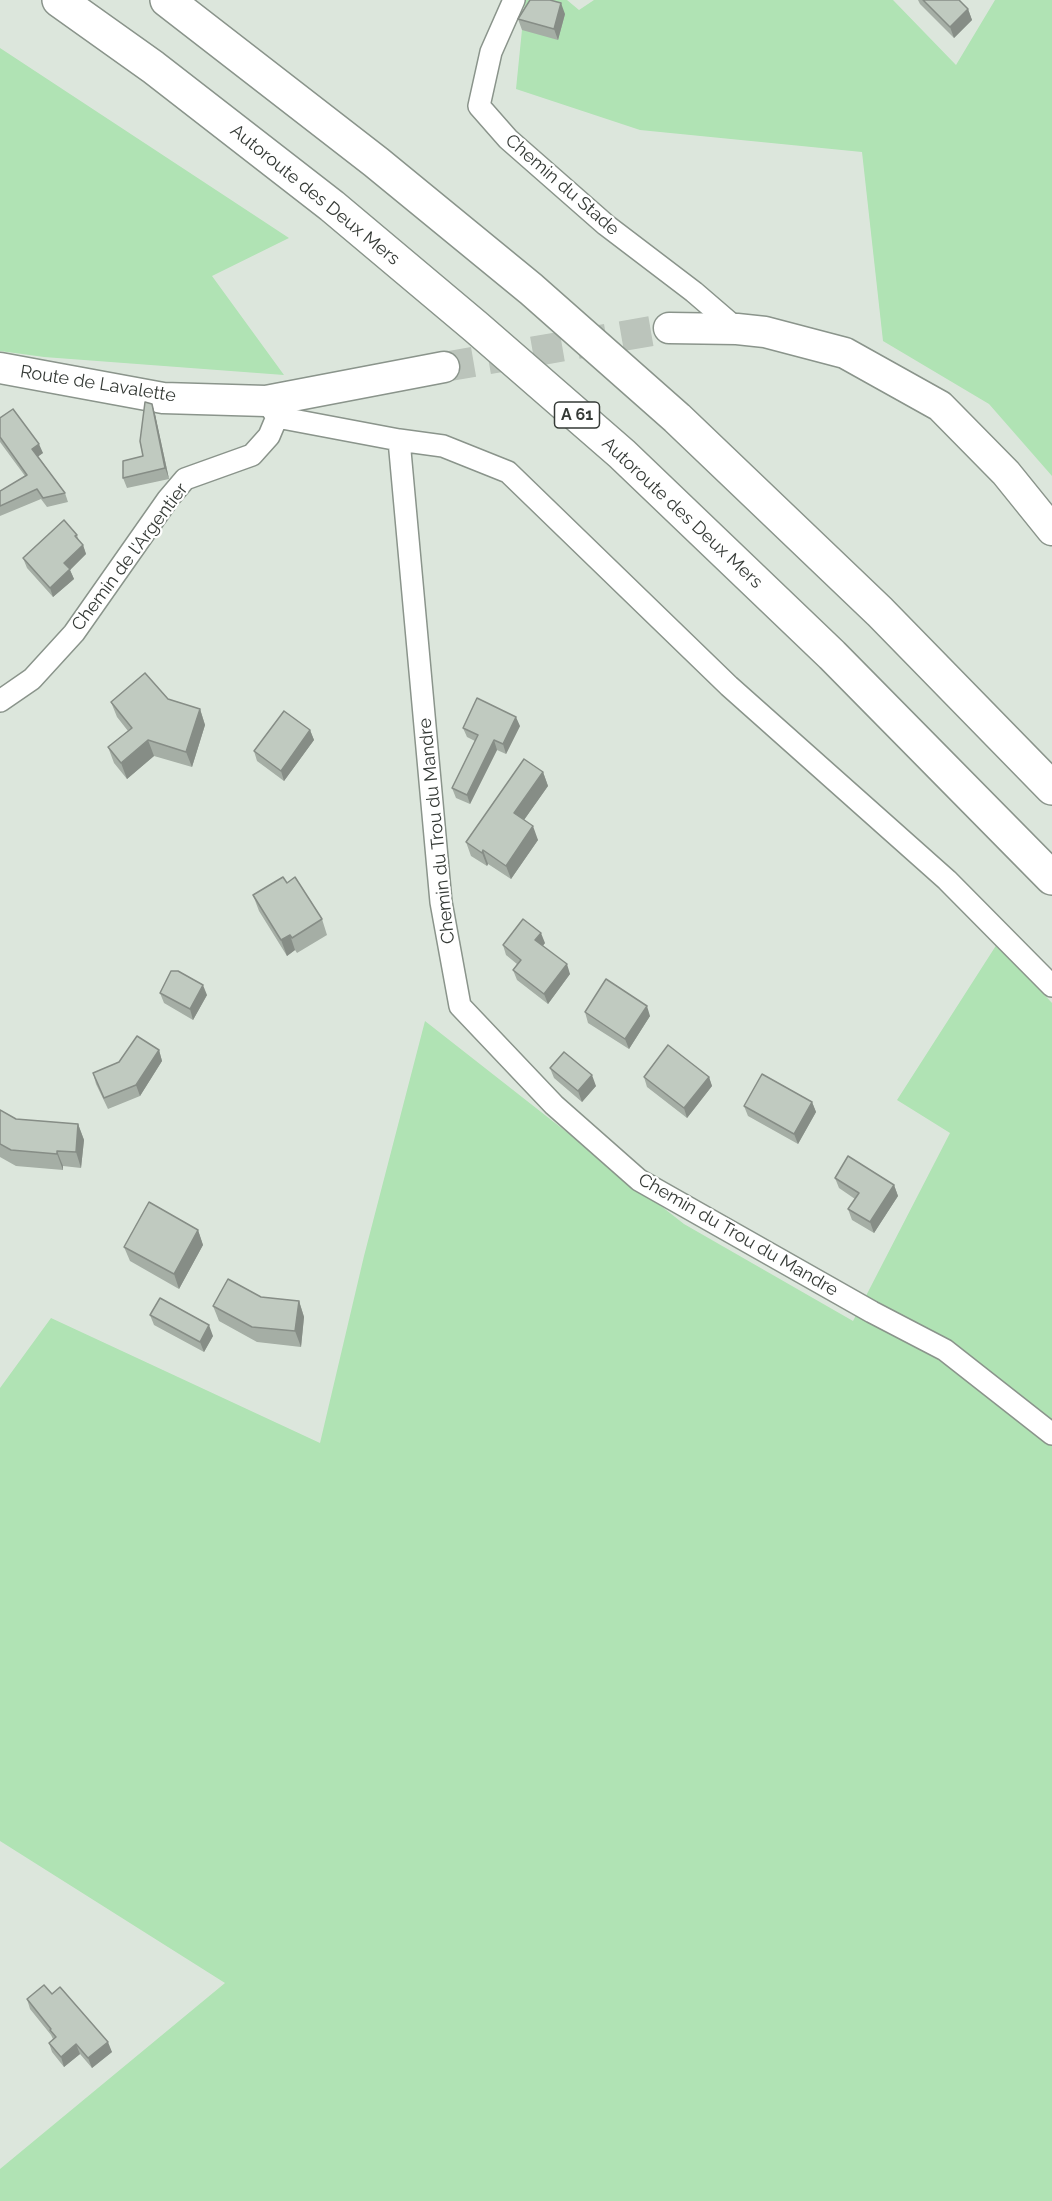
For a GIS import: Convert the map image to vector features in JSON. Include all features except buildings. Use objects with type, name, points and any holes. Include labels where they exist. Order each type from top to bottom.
[{"type":"highway","name":"Autoroute des Deux Mers","points":[[60,0],[153,67],[332,206],[622,454],[832,655],[1052,878]]},
{"type":"highway","points":[[167,0],[376,162],[531,289],[669,411],[880,612],[1052,788]]},
{"type":"main road","points":[[669,328],[737,329],[765,332],[845,353],[940,406],[1006,473],[1052,530]]},
{"type":"main road","name":"Route de Lavalette","points":[[0,368],[163,398],[271,409],[444,367]]},
{"type":"street","name":"Chemin du Stade","points":[[514,0],[491,52],[479,106],[508,139],[606,225],[694,292],[737,329]]},
{"type":"street","points":[[271,409],[399,440],[443,446],[508,472],[729,686],[947,880],[1052,986]]},
{"type":"street","name":"Chemin de l'Argentier","points":[[0,701],[32,679],[74,633],[168,499],[185,479],[252,455],[269,436],[271,409]]},
{"type":"street","name":"Chemin du Trou du Mandre","points":[[399,440],[441,902],[460,1006],[554,1105],[639,1180],[872,1312],[945,1350],[1052,1434]]},
{"type":"green space","points":[[525,0],[567,0],[579,10],[594,0],[893,0],[956,65],[995,0],[1052,0],[1052,476],[989,404],[883,341],[862,152],[640,130],[516,89]]},
{"type":"green space","points":[[0,48],[289,238],[212,276],[284,375],[44,357],[0,351]]},
{"type":"green space","points":[[997,944],[1052,1003],[1052,2201],[0,2201],[0,2169],[225,1983],[0,1841],[0,1388],[51,1318],[320,1443],[364,1256],[425,1021],[684,1224],[853,1321],[950,1133],[897,1100]]},
{"type":"tunnel","points":[[444,367],[669,328]]}]
